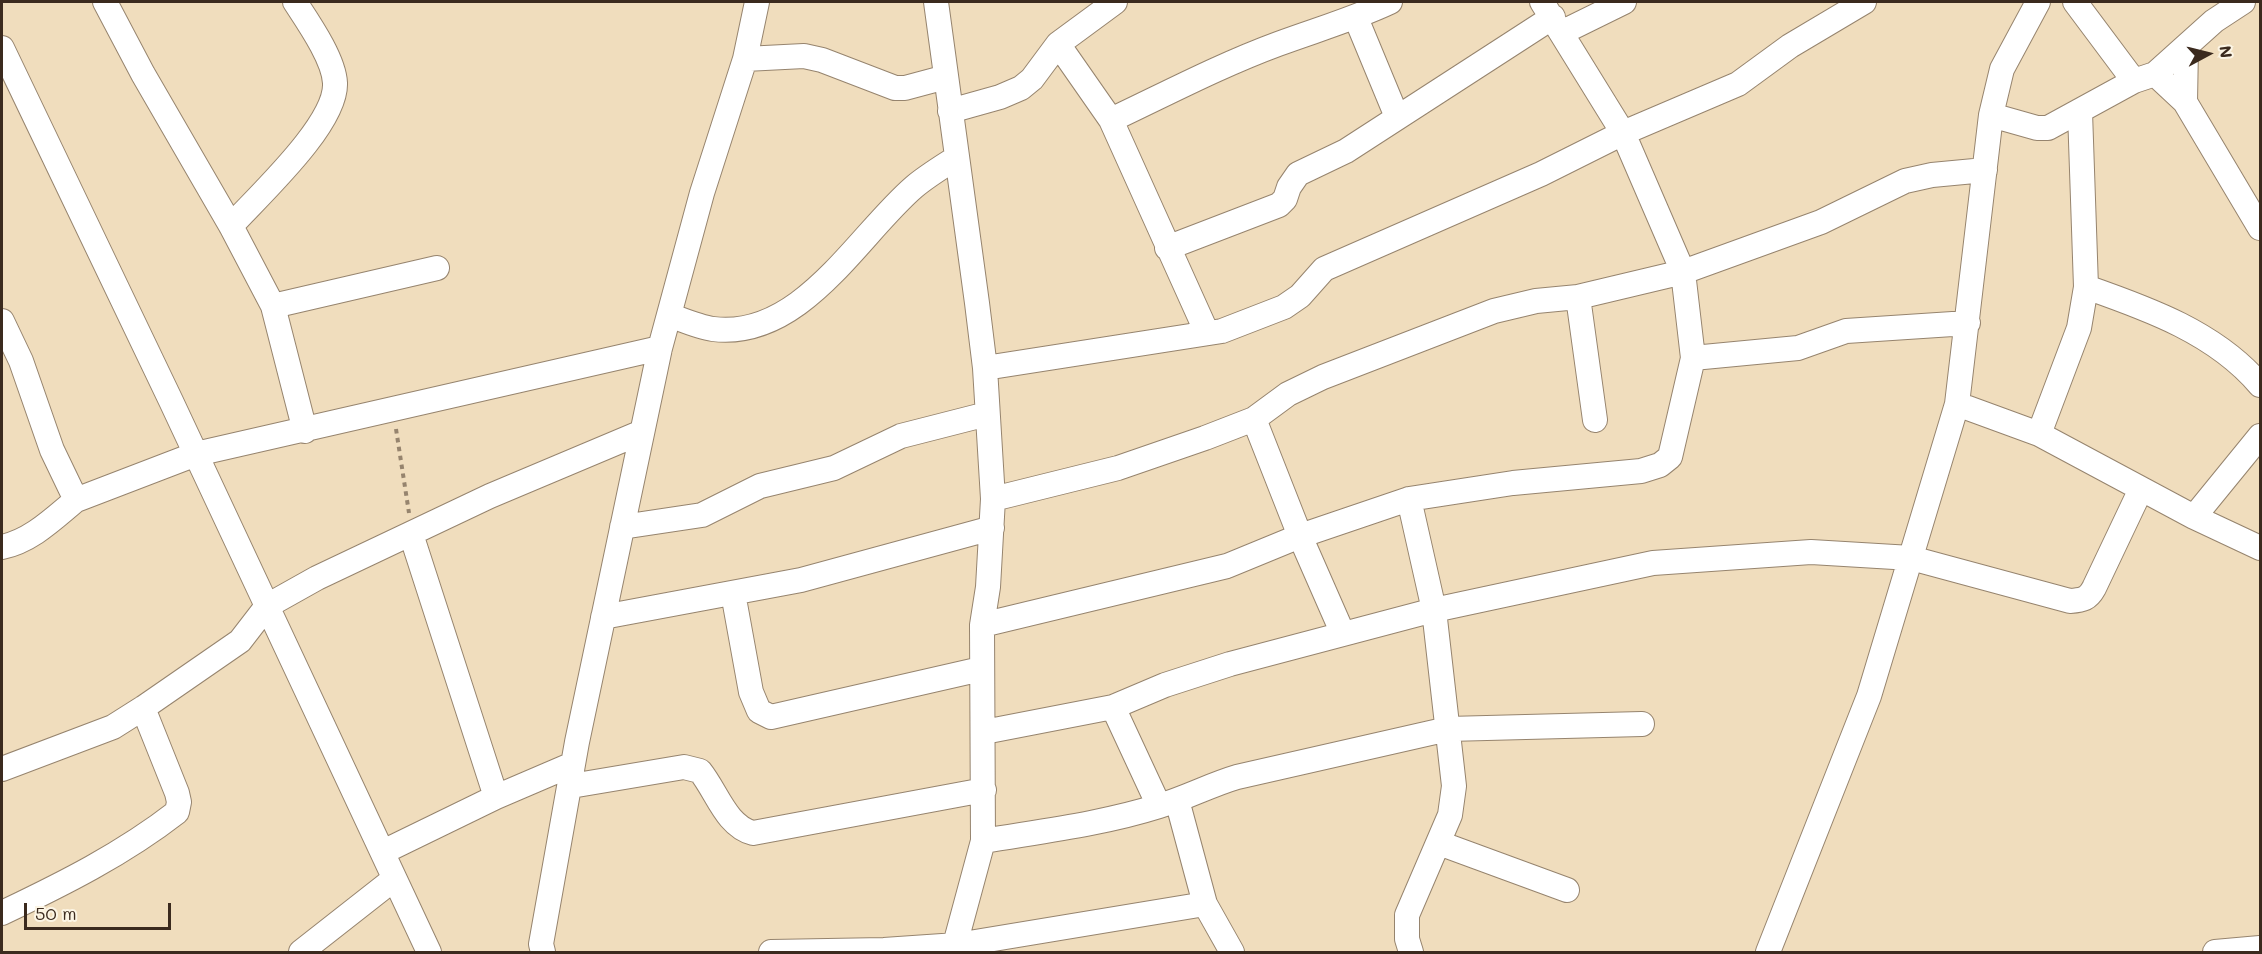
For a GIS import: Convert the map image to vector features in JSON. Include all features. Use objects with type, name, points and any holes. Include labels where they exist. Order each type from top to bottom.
[{"type":"street","points":[[105,2],[143,74],[231,226],[273,306],[305,431]]},
{"type":"street","points":[[231,226],[314,135],[330,107],[335,84],[330,64],[295,2]]},
{"type":"street","points":[[543,952],[541,944],[572,775],[660,348],[702,193],[745,59],[757,2]]},
{"type":"street","points":[[936,2],[985,368],[993,499],[982,625],[983,841],[955,949]]},
{"type":"street","points":[[950,111],[1021,88],[1032,78],[1058,44],[1115,2]]},
{"type":"street","points":[[1111,120],[1278,44],[1356,18],[1390,2]]},
{"type":"street","points":[[1167,248],[1279,205],[1285,199],[1288,186],[1298,174],[1346,151],[1552,17],[1624,2]]},
{"type":"street","points":[[985,368],[1207,333],[1242,325],[1284,307],[1300,296],[1324,269],[1541,174],[1623,133],[1738,84],[1790,46],[1864,2]]},
{"type":"street","points":[[1768,952],[1869,696],[1957,404],[1991,114],[2006,61],[2038,2]]},
{"type":"street","points":[[2075,2],[2145,77],[2185,102],[2260,228]]},
{"type":"street","points":[[1991,114],[2037,128],[2048,128],[2145,77],[2186,48],[2214,21],[2243,2]]},
{"type":"street","points":[[982,625],[1227,566],[1300,536],[1409,499],[1513,483],[1641,471],[1660,465],[1670,457],[1693,358],[1683,272],[1623,133],[1552,17]]},
{"type":"street","points":[[1356,18],[1397,117]]},
{"type":"street","points":[[1058,44],[1111,120],[1207,333]]},
{"type":"street","points":[[2,48],[196,454],[429,952]]},
{"type":"street","points":[[2185,102],[2186,48]]},
{"type":"street","points":[[745,59],[804,56],[822,60],[895,88],[905,88],[946,77]]},
{"type":"street","points":[[2039,434],[2079,328],[2086,287],[2080,112]]},
{"type":"street","points":[[669,315],[712,329],[746,328],[781,316],[823,283],[915,186],[956,158]]},
{"type":"street","points":[[993,499],[1118,468],[1254,419],[1288,394],[1323,377],[1494,311],[1536,301],[1578,297],[1683,272],[1821,222],[1905,181],[1932,175],[1985,170]]},
{"type":"street","points":[[273,306],[437,268]]},
{"type":"street","points":[[2086,287],[2151,310],[2176,322],[2245,367],[2260,385]]},
{"type":"street","points":[[1578,297],[1595,420]]},
{"type":"street","points":[[2,321],[21,361],[52,450],[76,500]]},
{"type":"street","points":[[1693,358],[1798,348],[1846,332],[1968,323]]},
{"type":"street","points":[[2,547],[15,544],[37,532],[76,500],[196,454],[305,431],[660,348]]},
{"type":"street","points":[[1957,404],[2039,434],[2194,517],[2260,548]]},
{"type":"street","points":[[622,527],[702,515],[760,486],[834,468],[901,436],[987,414]]},
{"type":"street","points":[[1254,419],[1300,536],[1343,634]]},
{"type":"street","points":[[2,769],[113,727],[240,641],[267,606],[316,578],[490,496],[642,432]]},
{"type":"street","points":[[2194,517],[2260,436]]},
{"type":"street","points":[[984,732],[1113,707],[1198,674],[1434,610],[1653,563],[1811,552],[1911,558],[2070,601],[2083,600],[2089,597],[2094,588],[2141,489]]},
{"type":"street","points":[[1409,499],[1434,610],[1454,786],[1450,815],[1407,915],[1407,939],[1411,952]]},
{"type":"street","points":[[603,617],[801,580],[992,528]]},
{"type":"street","points":[[411,534],[496,796]]},
{"type":"street","points":[[733,593],[751,692],[759,711],[771,717],[981,669]]},
{"type":"street","points":[[1113,707],[1168,803],[1205,904],[1230,952]]},
{"type":"street","points":[[2,913],[69,881],[150,833],[177,812],[179,802],[177,793],[143,708]]},
{"type":"street","points":[[983,841],[1091,824],[1168,803],[1208,785],[1237,777],[1448,729],[1642,724]]},
{"type":"street","points":[[383,852],[496,796],[572,775],[684,767],[700,771],[732,822],[741,830],[753,833],[984,790]]},
{"type":"street","points":[[1439,843],[1567,890]]},
{"type":"street","points":[[301,952],[394,879]]},
{"type":"street","points":[[771,952],[955,949],[1205,904]]},
{"type":"street","points":[[2215,952],[2260,948]]},
{"type":"path","points":[[394,410],[411,534]]}]
